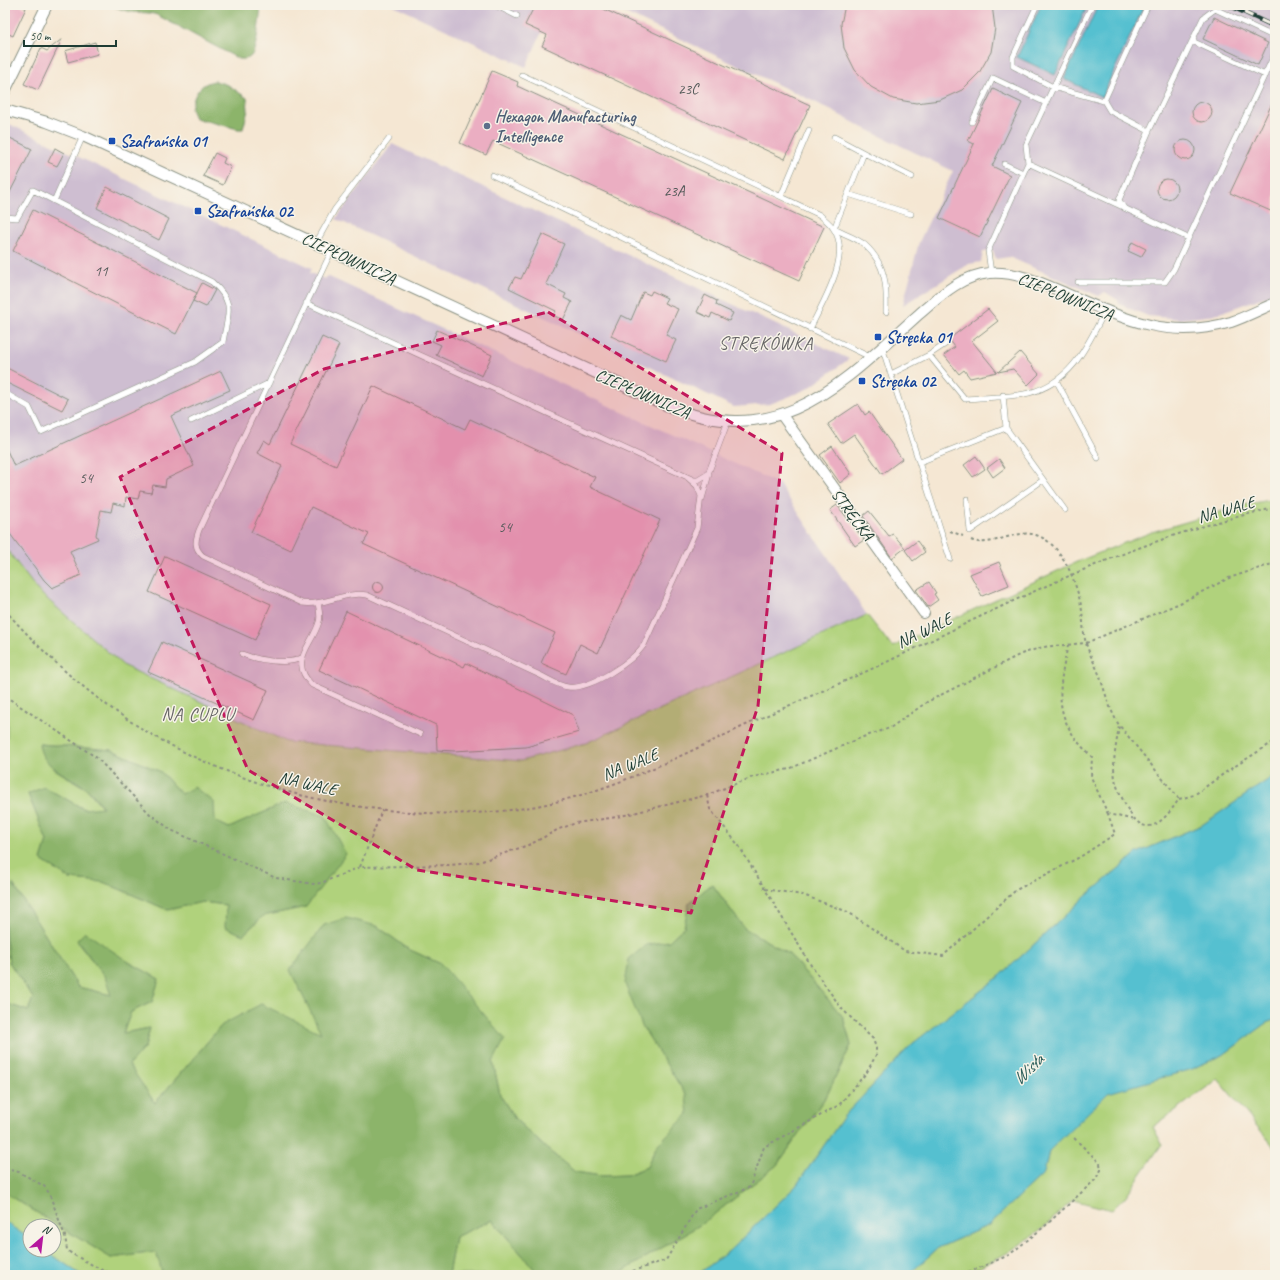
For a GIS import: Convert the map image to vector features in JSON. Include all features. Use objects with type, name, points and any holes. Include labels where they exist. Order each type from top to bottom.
[{"type":"street","points":[[5,91],[46,5]]},
{"type":"street","name":"CIEPŁOWNICZA","points":[[5,110],[47,122],[83,136],[663,404],[683,413],[704,418],[728,421],[766,418],[781,414],[818,398],[836,387],[952,287],[966,280],[990,273],[1011,274],[1033,280],[1105,311],[1138,323],[1178,329],[1230,322],[1275,303]]},
{"type":"street","name":"STRĘCKA","points":[[781,414],[924,613]]},
{"type":"lane","points":[[495,5],[517,16]]},
{"type":"lane","points":[[1037,5],[1013,57],[1013,66],[1053,87],[1104,101],[1110,111],[1149,131]]},
{"type":"lane","points":[[990,273],[988,251],[1028,163],[1026,145],[1092,5]]},
{"type":"lane","points":[[1104,101],[1148,5]]},
{"type":"lane","points":[[1124,208],[1119,200],[1149,131],[1203,18],[1215,8],[1275,37]]},
{"type":"lane","points":[[1192,42],[1264,75]]},
{"type":"lane","points":[[1078,282],[1165,282],[1174,269],[1275,53]]},
{"type":"lane","points":[[522,75],[820,215],[834,229],[864,245],[879,262],[887,283],[886,312]]},
{"type":"lane","points":[[972,122],[993,78],[1046,103]]},
{"type":"lane","points":[[781,196],[809,130]]},
{"type":"lane","points":[[54,201],[83,136]]},
{"type":"lane","points":[[834,137],[912,177]]},
{"type":"lane","points":[[316,243],[335,209],[390,139]]},
{"type":"lane","points":[[810,329],[837,270],[841,251],[834,229],[864,152]]},
{"type":"lane","points":[[1028,163],[1188,238]]},
{"type":"lane","points":[[1004,164],[1023,173]]},
{"type":"lane","points":[[492,175],[870,357]]},
{"type":"lane","points":[[5,217],[17,218],[33,190],[212,282],[224,293],[229,309],[223,342],[195,362],[41,432],[29,407],[5,393]]},
{"type":"lane","points":[[848,194],[911,214]]},
{"type":"lane","points":[[332,250],[199,530],[195,545],[197,550],[203,556],[295,600],[309,604],[348,595],[367,595],[567,687],[581,686],[620,667],[637,654],[644,645],[695,533],[701,503],[710,471],[728,421]]},
{"type":"lane","points":[[306,303],[688,478],[698,480],[705,477],[710,471]]},
{"type":"lane","points":[[929,355],[965,399],[1029,393],[1057,382],[1075,364],[1105,311]]},
{"type":"lane","points":[[891,374],[947,344]]},
{"type":"lane","points":[[882,347],[940,523],[950,559]]},
{"type":"lane","points":[[1057,382],[1098,458]]},
{"type":"lane","points":[[191,421],[270,383]]},
{"type":"lane","points":[[1003,395],[1006,428],[1066,510]]},
{"type":"lane","points":[[920,462],[1006,428]]},
{"type":"lane","points":[[688,478],[697,486],[701,503]]},
{"type":"lane","points":[[967,499],[970,531],[1043,480]]},
{"type":"lane","points":[[318,603],[319,622],[303,657],[302,671],[312,685],[420,734]]},
{"type":"lane","points":[[242,654],[260,660],[294,661],[303,657]]},
{"type":"path","name":"NA WALE","points":[[5,610],[62,670],[85,690],[136,726],[161,740],[218,767],[275,788],[311,798],[382,810],[457,813],[492,812],[552,803],[603,788],[666,763],[888,661],[1022,596],[1096,564],[1239,516],[1275,508]]},
{"type":"path","points":[[940,523],[951,532],[978,543],[1017,535],[1035,534],[1050,542],[1065,562],[1080,602],[1086,643],[1099,673],[1112,714],[1119,725],[1179,799]]},
{"type":"path","points":[[5,696],[97,758],[150,814],[171,830],[276,878],[305,884],[321,883],[360,867],[450,865],[479,862],[531,844],[559,829],[576,823],[617,816],[707,795],[753,777],[789,769],[863,737],[877,734],[890,728],[927,702],[1021,654],[1043,647],[1068,646],[1086,643],[1180,603],[1229,578],[1275,563]]},
{"type":"path","points":[[764,889],[803,895],[848,912],[905,951],[943,956],[1016,890],[1080,856],[1115,834],[1108,814],[1091,777],[1092,756],[1076,742],[1064,721],[1060,686],[1068,646]]},
{"type":"path","points":[[1119,725],[1115,780],[1131,817],[1144,826],[1155,825],[1168,816],[1179,799],[1194,795],[1228,770],[1275,740]]},
{"type":"path","points":[[621,1275],[666,1260],[696,1209],[750,1187],[764,1147],[839,1105],[868,1072],[876,1055],[873,1039],[842,1009],[812,967],[796,937],[764,889],[739,846],[710,810],[707,795]]},
{"type":"path","points":[[360,867],[382,810]]},
{"type":"path","points":[[1108,814],[1136,820]]},
{"type":"path","points":[[963,1275],[1010,1255],[1050,1222],[1094,1180],[1101,1170],[1100,1163],[1074,1138]]},
{"type":"path","points":[[5,1168],[19,1172],[44,1186],[49,1193],[65,1236],[67,1250],[104,1271],[121,1275]]},
{"type":"highlighted area","points":[[548,312],[782,453],[758,706],[691,913],[417,870],[248,770],[120,477],[324,369]]},
{"type":"shaded area","points":[[393,5],[554,5],[526,67]]},
{"type":"shaded area","points":[[608,5],[1275,5],[1275,293],[1214,315],[1181,319],[1148,316],[1119,304],[1118,300],[1105,292],[1099,296],[1009,257],[996,259],[993,251],[983,252],[981,262],[969,264],[903,305],[919,242],[953,171],[864,128],[817,103]]},
{"type":"shaded area","points":[[5,122],[312,268],[310,273],[325,279],[327,276],[779,484],[867,615],[586,743],[521,761],[287,742],[124,666],[38,591],[5,547]]},
{"type":"shaded area","points":[[392,144],[849,359],[809,388],[788,397],[770,404],[734,407],[336,219]]},
{"type":"green space","points":[[109,5],[261,5],[258,32],[253,52],[248,58],[239,59],[157,15],[132,12]]},
{"type":"green space","points":[[215,81],[228,85],[247,98],[248,110],[243,129],[195,118],[191,109],[198,90],[205,84]]},
{"type":"green space","points":[[1275,499],[1275,775],[1202,825],[1137,853],[1085,897],[1000,976],[912,1044],[845,1115],[796,1186],[729,1251],[697,1275],[617,1275],[703,1223],[777,1165],[827,1095],[851,1045],[843,1017],[789,954],[744,928],[712,884],[689,903],[684,927],[669,941],[646,945],[642,1026],[686,1095],[688,1114],[657,1145],[647,1167],[627,1175],[602,1176],[575,1172],[547,1149],[515,1119],[500,1095],[493,1062],[441,964],[408,949],[377,926],[322,1033],[222,1025],[155,1103],[128,1065],[145,1047],[150,1028],[123,1033],[131,1012],[152,1002],[159,979],[127,961],[77,941],[105,977],[111,995],[78,987],[13,884],[5,890],[5,737],[7,737],[7,715],[5,713],[5,547],[38,591],[124,666],[287,742],[521,761],[586,743],[867,615],[892,647],[1079,561],[1152,532],[1244,505]],"holes":[[[40,744],[112,750],[161,772],[181,794],[215,821],[229,828],[285,803],[306,907],[263,916],[243,935],[226,905],[202,902],[168,910],[103,882],[70,879],[41,860],[47,841],[28,794],[44,787],[84,809],[103,808],[87,789],[54,769]]]},
{"type":"green space","points":[[39,744],[112,750],[161,772],[181,794],[194,787],[214,802],[215,821],[229,828],[285,803],[325,816],[346,854],[306,907],[263,916],[243,935],[225,927],[226,905],[202,902],[168,910],[103,882],[70,879],[41,860],[47,841],[28,794],[44,787],[84,809],[103,807],[87,789],[51,766],[41,753]]},
{"type":"green space","points":[[13,884],[78,987],[111,995],[105,977],[77,940],[85,932],[127,961],[159,979],[152,1002],[131,1012],[123,1033],[150,1028],[145,1047],[129,1065],[155,1103],[222,1025],[261,1004],[321,1033],[290,970],[324,925],[346,918],[377,926],[408,949],[441,964],[505,1039],[493,1062],[500,1095],[515,1119],[547,1149],[575,1172],[602,1176],[627,1175],[647,1167],[657,1145],[688,1114],[686,1095],[642,1026],[625,984],[629,959],[646,945],[669,941],[684,927],[689,903],[712,884],[744,928],[789,954],[843,1017],[851,1045],[827,1095],[777,1165],[703,1223],[617,1275],[580,1275],[536,1271],[492,1220],[455,1237],[448,1275],[163,1275],[156,1252],[111,1258],[62,1228],[62,1218],[46,1218],[5,1193],[5,1003],[28,1011],[33,998],[9,962],[5,932],[5,890]]},
{"type":"green space","points":[[5,926],[9,962],[33,998],[28,1011],[5,1003]]},
{"type":"green space","points":[[1275,1020],[1275,1148],[1218,1079],[1153,1127],[1162,1144],[1125,1197],[1112,1210],[1073,1200],[1040,1231],[1007,1253],[965,1275],[908,1275],[938,1248],[989,1225],[1044,1173],[1049,1151],[1108,1092],[1189,1070],[1223,1055],[1267,1023]]},
{"type":"green space","points":[[5,1193],[46,1218],[22,1218],[22,1234],[5,1222]]},
{"type":"green space","points":[[492,1220],[536,1271],[580,1275],[448,1275],[455,1237]]},
{"type":"green space","points":[[62,1228],[111,1258],[156,1252],[163,1275],[81,1275],[57,1258],[62,1258]]},
{"type":"water","points":[[1041,5],[1088,5],[1055,75],[1017,57]]},
{"type":"water","points":[[1098,5],[1144,6],[1102,97],[1064,79]]},
{"type":"water","name":"Wisła","points":[[1275,775],[1275,1020],[1267,1023],[1223,1055],[1189,1070],[1108,1093],[1049,1151],[1044,1173],[989,1225],[938,1248],[908,1275],[697,1275],[729,1251],[796,1186],[845,1115],[912,1044],[1000,976],[1085,897],[1137,853],[1202,825]]},
{"type":"water","points":[[5,1222],[22,1234],[22,1258],[57,1258],[81,1275],[5,1275]]},
{"type":"building","points":[[10,5],[19,5],[26,8],[13,36],[5,32],[5,17]]},
{"type":"building","points":[[535,5],[595,5],[810,105],[785,159],[542,46],[547,35],[525,25]]},
{"type":"building","points":[[845,5],[992,5],[995,28],[991,52],[979,73],[962,90],[940,100],[916,103],[893,99],[871,87],[855,70],[844,48],[841,24]]},
{"type":"building","points":[[1214,17],[1268,43],[1258,65],[1203,39]]},
{"type":"building","points":[[62,39],[38,90],[24,84],[41,48],[47,51]]},
{"type":"building","points":[[95,42],[98,54],[68,62],[65,51]]},
{"type":"building","points":[[492,71],[518,82],[517,86],[824,227],[799,281],[493,141],[486,155],[460,143]]},
{"type":"building","points":[[993,89],[1022,103],[992,166],[1010,175],[980,237],[939,218],[974,144],[968,141]]},
{"type":"building","points":[[1275,97],[1275,213],[1230,193]]},
{"type":"building","points":[[1202,102],[1209,105],[1212,112],[1209,119],[1202,122],[1195,119],[1192,112],[1195,105]]},
{"type":"building","points":[[8,137],[32,149],[5,202],[5,144]]},
{"type":"building","points":[[1185,140],[1192,143],[1195,150],[1192,157],[1185,160],[1178,157],[1175,150],[1178,143]]},
{"type":"building","points":[[55,148],[64,153],[57,166],[48,162]]},
{"type":"building","points":[[215,153],[225,158],[223,163],[231,167],[223,185],[203,176]]},
{"type":"building","points":[[1167,179],[1174,182],[1177,189],[1174,196],[1167,199],[1160,196],[1157,189],[1160,182]]},
{"type":"building","points":[[107,187],[169,219],[159,240],[97,208]]},
{"type":"building","points":[[33,210],[197,293],[176,334],[13,251]]},
{"type":"building","points":[[542,234],[564,244],[546,284],[566,294],[564,298],[572,302],[563,320],[553,315],[556,311],[509,288],[515,277],[521,279]]},
{"type":"building","points":[[1132,242],[1146,249],[1141,257],[1128,251]]},
{"type":"building","points":[[202,283],[215,290],[206,307],[193,301]]},
{"type":"building","points":[[652,291],[667,298],[664,303],[678,309],[666,335],[676,340],[666,361],[611,336],[621,315],[631,320],[643,292],[650,295]]},
{"type":"building","points":[[705,295],[717,301],[716,305],[733,313],[729,321],[712,313],[710,318],[697,312]]},
{"type":"building","points":[[988,309],[998,321],[972,341],[997,372],[970,378],[964,370],[959,374],[944,355],[955,347],[949,339]]},
{"type":"building","points":[[437,330],[492,355],[482,376],[436,355],[441,345],[432,341]]},
{"type":"building","points":[[322,337],[339,345],[290,444],[336,466],[373,386],[465,429],[470,419],[595,477],[590,487],[660,520],[598,653],[580,644],[566,674],[541,663],[555,633],[363,544],[369,534],[311,507],[291,550],[251,532],[282,466],[257,453],[264,440],[270,444]]},
{"type":"building","points":[[1020,352],[1039,374],[1028,385],[1013,369],[998,372]]},
{"type":"building","points":[[5,367],[68,399],[62,410],[5,382]]},
{"type":"building","points":[[221,371],[230,390],[171,416],[194,466],[166,479],[165,487],[153,485],[151,493],[140,491],[138,499],[126,497],[125,506],[113,503],[111,512],[101,510],[96,535],[98,539],[70,551],[81,575],[52,588],[44,580],[5,527],[5,446],[14,466]]},
{"type":"building","points":[[858,404],[865,415],[869,412],[902,459],[882,474],[854,434],[841,443],[828,424]]},
{"type":"building","points":[[832,446],[851,474],[840,483],[820,455]]},
{"type":"building","points":[[976,456],[985,469],[973,477],[964,465]]},
{"type":"building","points":[[999,459],[1005,468],[993,477],[987,468]]},
{"type":"building","points":[[837,505],[864,540],[855,546],[830,510]]},
{"type":"building","points":[[869,511],[889,536],[893,534],[905,548],[892,558],[863,516]]},
{"type":"building","points":[[917,541],[925,552],[913,561],[905,550]]},
{"type":"building","points":[[165,556],[271,604],[255,640],[149,592]]},
{"type":"building","points":[[999,562],[1009,585],[982,596],[970,574]]},
{"type":"building","points":[[376,582],[380,582],[382,583],[382,591],[376,592],[373,589],[373,585]]},
{"type":"building","points":[[929,582],[936,593],[934,594],[938,600],[928,607],[916,590]]},
{"type":"building","points":[[346,611],[464,667],[466,663],[573,715],[579,732],[526,747],[454,751],[437,750],[436,725],[319,670]]},
{"type":"building","points":[[162,642],[268,690],[254,720],[148,672]]},
{"type":"railway","points":[[1228,5],[1271,25]]},
{"type":"place","name":"Hexagon Manufacturing Intelligence","points":[[487,126]]},
{"type":"place","name":"Szafrańska 01","points":[[112,141]]},
{"type":"place","name":"Szafrańska 02","points":[[198,211]]},
{"type":"place","name":"Stręcka 01","points":[[878,337]]},
{"type":"place","name":"Stręcka 02","points":[[862,381]]},
{"type":"district","name":"STRĘKÓWKA","points":[[766,343]]},
{"type":"district","name":"NA CUPLU","points":[[198,714]]}]
